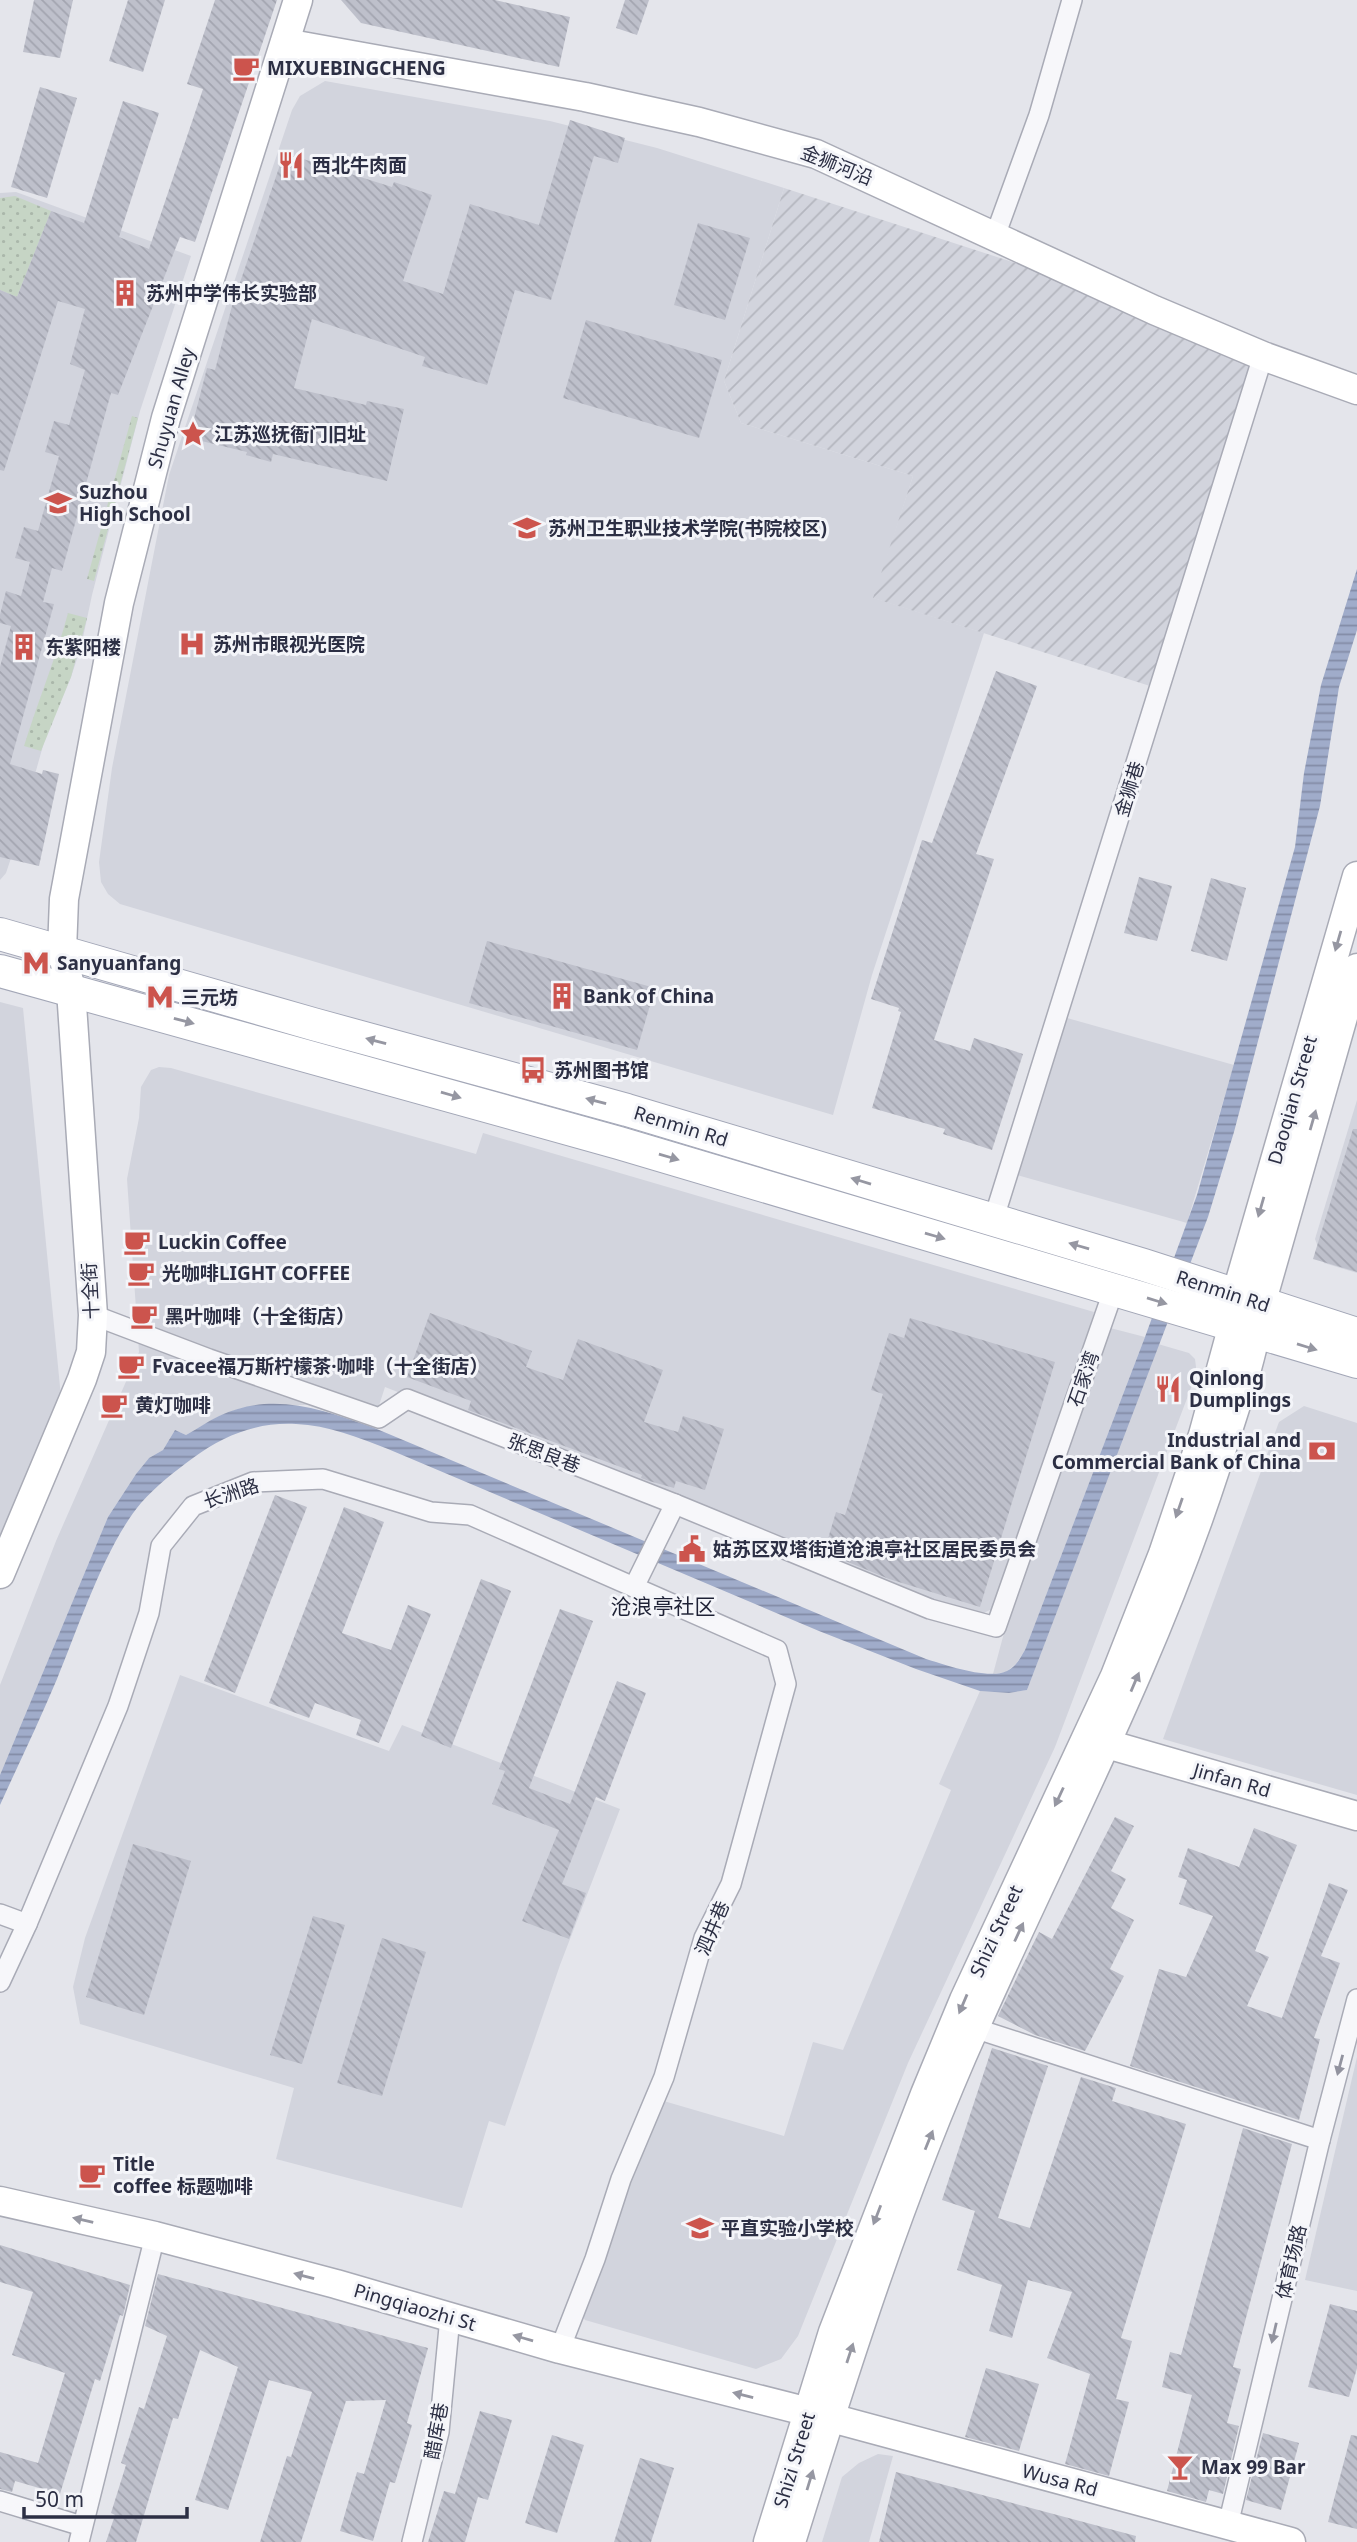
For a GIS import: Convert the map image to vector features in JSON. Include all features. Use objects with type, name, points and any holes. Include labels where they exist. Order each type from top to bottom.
[{"type":"main road","name":"Shuyuan Alley","points":[[71,990],[62,951],[64,899],[119,603],[166,418],[298,0]]},
{"type":"main road","name":"金狮河沿","points":[[285,43],[585,97],[784,144],[837,162],[1154,310],[1263,356],[1357,390]]},
{"type":"main road","name":"Daoqian Street","points":[[1247,1314],[1357,876]]},
{"type":"main road","name":"Renmin Rd","points":[[0,934],[313,1024],[621,1108],[1144,1265],[1198,1298]]},
{"type":"main road","name":"Daoqian Street","points":[[1247,1314],[1357,968]]},
{"type":"main road","name":"Renmin Rd","points":[[0,971],[611,1140],[1119,1290],[1198,1298],[1247,1314],[1357,1362]]},
{"type":"main road","name":"十全街","points":[[0,1574],[88,1365],[91,1352],[93,1315],[71,990]]},
{"type":"main road","name":"Renmin Rd","points":[[1247,1314],[1357,1334]]},
{"type":"main road","name":"Shizi Street","points":[[768,2542],[974,2028],[1097,1740],[1120,1665],[1163,1554],[1247,1314]]},
{"type":"main road","name":"Shizi Street","points":[[791,2542],[838,2320],[964,2000],[1097,1740]]},
{"type":"main road","name":"Jinfan Rd","points":[[1097,1740],[1357,1816]]},
{"type":"main road","name":"Pingqiaozhi St","points":[[0,2201],[155,2236],[336,2284],[560,2349],[819,2415]]},
{"type":"main road","name":"Wusa Rd","points":[[819,2415],[1292,2542]]},
{"type":"street","points":[[995,236],[1038,115],[1072,0]]},
{"type":"street","name":"金狮巷","points":[[992,1221],[1263,356]]},
{"type":"street","name":"石家湾","points":[[996,1627],[1119,1290]]},
{"type":"street","name":"张思良巷","points":[[93,1315],[379,1418],[407,1399],[675,1504],[930,1609],[996,1627]]},
{"type":"street","name":"长洲路","points":[[0,1982],[118,1706],[149,1613],[161,1546],[193,1506],[253,1482],[323,1479],[432,1512],[470,1514],[634,1587]]},
{"type":"street","points":[[634,1587],[675,1504]]},
{"type":"street","name":"泗井巷","points":[[560,2349],[595,2259],[621,2179],[664,2077],[704,1938],[731,1884],[786,1684],[777,1650],[634,1587]]},
{"type":"street","points":[[0,1914],[27,1924]]},
{"type":"street","name":"体育场路","points":[[1228,2525],[1320,2140],[1357,1999]]},
{"type":"street","points":[[974,2028],[1320,2140]]},
{"type":"street","points":[[0,2501],[80,2534],[155,2236]]},
{"type":"street","name":"醋库巷","points":[[412,2542],[439,2432],[450,2317]]},
{"type":"shaded area","name":"苏州卫生职业技术学院(书院校区)","points":[[325,81],[550,121],[657,148],[784,188],[724,381],[741,423],[913,476],[874,598],[984,633],[872,975],[833,1115],[120,904],[108,894],[101,882],[99,862],[112,768],[169,475],[292,110],[300,96]]},
{"type":"shaded area","points":[[784,188],[1034,269],[1250,364],[1150,686],[873,598],[913,476],[741,423],[724,381]]},
{"type":"shaded area","name":"Suzhou High School","points":[[16,192],[191,256],[140,411],[81,647],[46,735],[14,849],[6,873],[0,880],[0,193]]},
{"type":"shaded area","points":[[0,1002],[23,1008],[61,1397],[0,1552]]},
{"type":"shaded area","points":[[1060,1016],[1234,1065],[1187,1223],[1017,1175]]},
{"type":"shaded area","points":[[159,1067],[171,1068],[476,1154],[483,1133],[1094,1312],[1091,1323],[1145,1337],[1025,1650],[1016,1664],[1006,1672],[993,1674],[1008,1618],[990,1610],[979,1615],[963,1614],[385,1387],[372,1427],[307,1405],[281,1405],[241,1408],[219,1416],[186,1435],[175,1430],[163,1450],[149,1458],[136,1474],[108,1517],[0,1775],[0,1685],[56,1541],[139,1352],[127,1179],[139,1118],[141,1087],[151,1070]]},
{"type":"shaded area","points":[[1357,1100],[1357,1273],[1324,1263],[1315,1239]]},
{"type":"shaded area","points":[[1158,1344],[1189,1353],[1195,1359],[1194,1380],[1055,1747],[908,2063],[798,2336],[781,2359],[756,2369],[585,2320],[580,2312],[650,2097],[784,2136],[813,2042],[843,2050],[951,1790],[939,1784],[980,1691],[1009,1693],[1027,1690]]},
{"type":"shaded area","points":[[1304,1406],[1357,1423],[1357,1795],[1163,1739],[1279,1422]]},
{"type":"shaded area","points":[[180,1675],[389,1751],[402,1725],[620,1809],[560,1965],[505,2126],[489,2121],[462,2208],[276,2159],[294,2088],[80,2024],[73,1987],[85,1938]]},
{"type":"shaded area","points":[[1357,2057],[1357,2291],[1305,2280]]},
{"type":"shaded area","points":[[878,2454],[893,2456],[869,2542],[822,2542],[842,2477],[859,2463]]},
{"type":"green space","points":[[15,196],[51,211],[17,297],[0,290],[0,198]]},
{"type":"green space","points":[[132,416],[138,418],[94,581],[87,579]]},
{"type":"green space","points":[[68,613],[87,618],[71,677],[41,751],[24,746]]},
{"type":"water","points":[[1357,569],[1357,630],[1339,687],[1320,806],[1234,1132],[1208,1217],[1027,1690],[1009,1693],[980,1691],[916,1669],[355,1437],[308,1425],[268,1425],[229,1437],[205,1450],[159,1485],[128,1520],[94,1587],[50,1695],[0,1805],[0,1775],[108,1517],[136,1474],[149,1458],[163,1450],[175,1430],[186,1435],[219,1416],[258,1405],[296,1405],[372,1427],[926,1659],[967,1671],[989,1674],[1007,1671],[1013,1667],[1025,1650],[1197,1195],[1295,847],[1304,773],[1321,685]]},
{"type":"building","points":[[34,0],[73,0],[60,58],[23,52]]},
{"type":"building","points":[[128,0],[165,0],[143,72],[109,61]]},
{"type":"building","points":[[215,0],[277,0],[195,242],[180,237],[118,395],[111,393],[62,571],[52,568],[43,602],[54,604],[10,764],[42,774],[43,770],[59,774],[39,866],[0,857],[0,667],[11,626],[0,623],[0,615],[6,591],[21,596],[30,562],[15,558],[24,527],[38,531],[59,456],[45,452],[54,421],[69,425],[85,370],[70,364],[85,309],[58,301],[4,471],[0,470],[0,290],[17,297],[51,211],[84,223],[123,101],[159,113],[119,237],[149,249],[203,89],[187,84]]},
{"type":"building","points":[[341,0],[495,0],[570,17],[559,67],[361,23]]},
{"type":"building","points":[[625,0],[649,0],[637,35],[616,28]]},
{"type":"building","points":[[40,87],[77,98],[47,198],[11,187]]},
{"type":"building","points":[[570,120],[625,138],[618,163],[594,156],[551,300],[515,290],[487,385],[422,366],[425,357],[312,319],[294,388],[366,405],[367,401],[404,409],[387,481],[273,454],[271,462],[246,455],[247,452],[189,438],[207,368],[215,370],[232,306],[284,153],[392,187],[394,182],[432,195],[403,281],[443,294],[470,204],[539,225]]},
{"type":"building","points":[[698,223],[750,238],[725,320],[674,305]]},
{"type":"building","points":[[586,320],[722,360],[699,438],[563,398]]},
{"type":"building","points":[[996,671],[1037,686],[976,854],[994,859],[934,1040],[970,1051],[974,1038],[1023,1054],[992,1150],[943,1134],[945,1129],[872,1108],[901,1012],[898,1011],[899,1008],[871,999],[922,840],[932,843]]},
{"type":"building","points":[[1139,877],[1172,886],[1157,941],[1124,933]]},
{"type":"building","points":[[1211,878],[1246,888],[1227,961],[1191,951]]},
{"type":"building","name":"Bank of China","points":[[487,941],[655,988],[637,1050],[469,1003]]},
{"type":"building","points":[[1353,1129],[1357,1129],[1357,1272],[1313,1259]]},
{"type":"building","points":[[430,1313],[532,1351],[526,1367],[563,1380],[578,1339],[663,1370],[644,1422],[678,1432],[683,1416],[724,1429],[705,1490],[676,1481],[674,1488],[641,1478],[642,1475],[468,1410],[471,1401],[407,1377]]},
{"type":"building","points":[[910,1318],[1055,1362],[980,1607],[889,1579],[824,1552],[836,1512],[845,1515],[883,1394],[871,1390],[889,1333],[904,1338]]},
{"type":"building","points":[[275,1495],[307,1507],[235,1693],[204,1681]]},
{"type":"building","points":[[344,1507],[384,1522],[342,1633],[391,1650],[408,1605],[431,1614],[379,1743],[356,1735],[361,1720],[315,1703],[309,1718],[269,1703]]},
{"type":"building","points":[[481,1579],[511,1591],[451,1748],[421,1736]]},
{"type":"building","points":[[560,1609],[593,1621],[529,1788],[570,1804],[617,1681],[646,1693],[605,1801],[596,1797],[562,1884],[586,1893],[569,1939],[522,1921],[559,1830],[492,1804],[505,1771],[499,1769]]},
{"type":"building","points":[[1115,1817],[1134,1826],[1111,1871],[1126,1879],[1111,1908],[1134,1920],[1110,1969],[1124,1976],[1085,2051],[1035,2035],[998,2016],[1039,1932],[1052,1939]]},
{"type":"building","points":[[1254,1828],[1297,1845],[1255,1951],[1269,1957],[1247,2006],[1282,2018],[1329,1883],[1348,1890],[1321,1956],[1340,1963],[1314,2038],[1320,2039],[1299,2120],[1130,2066],[1159,1969],[1186,1977],[1213,1916],[1179,1904],[1187,1880],[1178,1877],[1188,1848],[1239,1867]]},
{"type":"building","points":[[133,1844],[191,1861],[144,2015],[86,1997]]},
{"type":"building","points":[[313,1916],[345,1925],[302,2064],[270,2055]]},
{"type":"building","points":[[382,1938],[426,1952],[382,2096],[337,2083]]},
{"type":"building","points":[[992,2048],[1048,2066],[998,2218],[1030,2228],[1081,2077],[1116,2088],[1112,2101],[1186,2124],[1121,2338],[1132,2341],[1116,2399],[1129,2402],[1109,2476],[1065,2464],[1090,2374],[1047,2358],[1072,2292],[1028,2280],[1012,2338],[989,2331],[1002,2285],[957,2270],[975,2211],[942,2200]]},
{"type":"building","points":[[1243,2128],[1292,2144],[1233,2367],[1241,2369],[1227,2423],[1239,2426],[1223,2494],[1209,2490],[1206,2502],[1167,2491],[1192,2395],[1162,2387],[1170,2352],[1181,2355]]},
{"type":"building","points":[[0,2245],[130,2285],[123,2316],[120,2315],[100,2381],[95,2379],[60,2494],[15,2481],[12,2492],[0,2489],[0,2452],[38,2463],[65,2373],[12,2355],[33,2292],[0,2282]]},
{"type":"building","points":[[158,2274],[428,2348],[407,2423],[412,2425],[395,2483],[390,2482],[373,2541],[340,2531],[357,2472],[364,2474],[386,2400],[346,2401],[301,2542],[260,2542],[287,2456],[291,2457],[312,2392],[269,2380],[228,2510],[195,2500],[238,2367],[200,2350],[178,2419],[173,2418],[136,2542],[106,2542],[115,2515],[111,2513],[126,2465],[121,2463],[139,2407],[144,2409],[167,2336],[145,2326]]},
{"type":"building","points":[[1330,2304],[1357,2311],[1357,2368],[1349,2397],[1308,2387]]},
{"type":"building","points":[[986,2368],[1039,2384],[1019,2451],[965,2437]]},
{"type":"building","points":[[480,2411],[512,2420],[488,2500],[478,2497],[465,2542],[428,2542],[444,2491],[455,2494]]},
{"type":"building","points":[[1263,2433],[1299,2443],[1281,2510],[1246,2500]]},
{"type":"building","points":[[552,2435],[584,2445],[557,2533],[525,2523]]},
{"type":"building","points":[[1351,2435],[1357,2436],[1357,2529],[1328,2522]]},
{"type":"building","points":[[640,2458],[674,2468],[651,2542],[614,2542]]},
{"type":"building","points":[[896,2472],[1136,2536],[1135,2542],[879,2542]]},
{"type":"place","name":"MIXUEBINGCHENG","points":[[246,68]]},
{"type":"place","name":"西北牛肉面","points":[[291,165]]},
{"type":"place","name":"苏州中学伟长实验部","points":[[125,293]]},
{"type":"place","name":"江苏巡抚衙门旧址","points":[[193,434]]},
{"type":"place","name":"Suzhou High School","points":[[58,503]]},
{"type":"place","name":"苏州卫生职业技术学院(书院校区)","points":[[527,528]]},
{"type":"place","name":"苏州市眼视光医院","points":[[192,644]]},
{"type":"place","name":"东紫阳楼","points":[[24,647]]},
{"type":"place","name":"Sanyuanfang","points":[[36,963]]},
{"type":"place","name":"Bank of China","points":[[562,996]]},
{"type":"place","name":"三元坊","points":[[160,997]]},
{"type":"place","name":"苏州图书馆","points":[[533,1070]]},
{"type":"place","name":"Luckin Coffee","points":[[137,1242]]},
{"type":"place","name":"光咖啡LIGHT COFFEE","points":[[141,1273]]},
{"type":"place","name":"黑叶咖啡（十全街店）","points":[[144,1316]]},
{"type":"place","name":"Fvacee福万斯柠檬茶·咖啡（十全街店）","points":[[131,1366]]},
{"type":"place","name":"Qinlong Dumplings","points":[[1168,1389]]},
{"type":"place","name":"黄灯咖啡","points":[[114,1405]]},
{"type":"place","name":"Industrial and Commercial Bank of China","points":[[1322,1451]]},
{"type":"place","name":"姑苏区双塔街道沧浪亭社区居民委员会","points":[[692,1549]]},
{"type":"place","name":"Title coffee 标题咖啡","points":[[92,2175]]},
{"type":"place","name":"平直实验小学校","points":[[700,2228]]},
{"type":"place","name":"Max 99 Bar","points":[[1180,2467]]},
{"type":"district","name":"沧浪亭社区","points":[[663,1607]]}]
